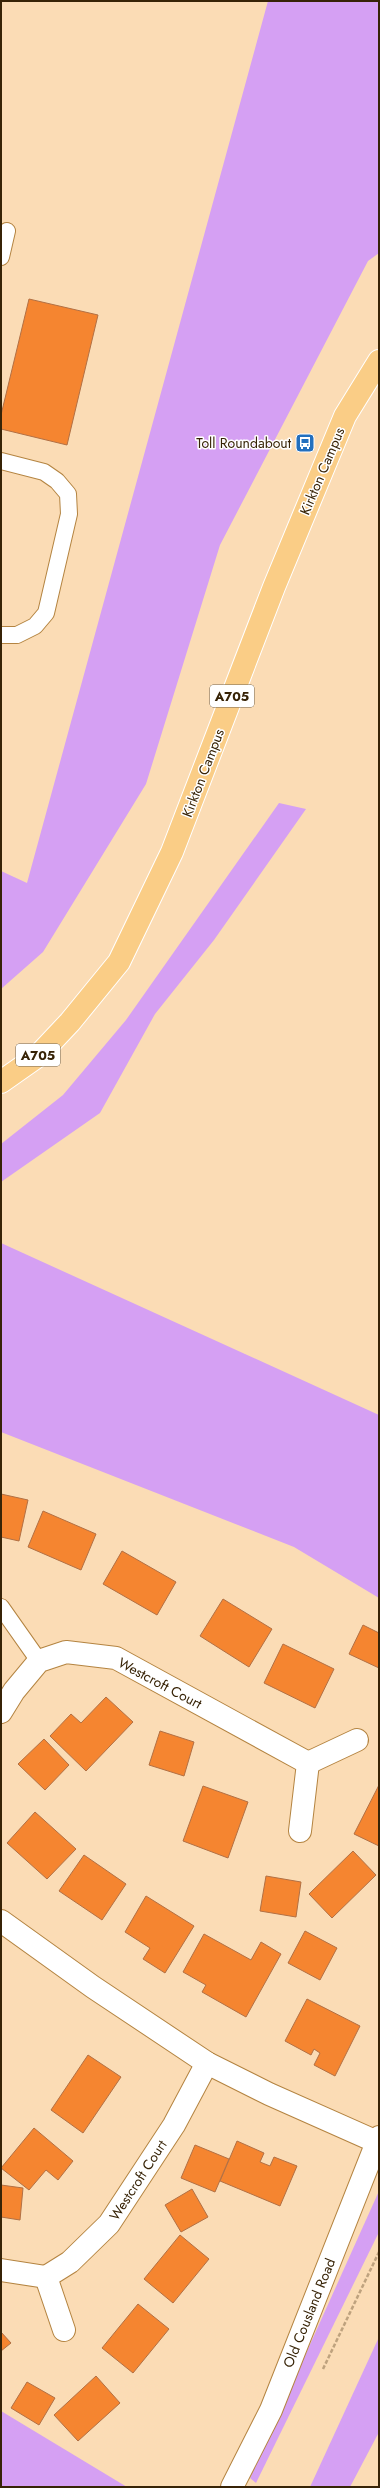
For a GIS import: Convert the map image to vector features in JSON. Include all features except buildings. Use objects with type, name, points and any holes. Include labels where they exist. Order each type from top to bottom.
[{"type":"main road","name":"Kirkton Campus","points":[[1,1082],[38,1056],[70,1022],[119,962],[172,852],[274,587],[345,416],[379,361]]},
{"type":"street","name":"Westcroft Court","points":[[39,1661],[66,1652],[116,1658],[308,1763]]},
{"type":"street","points":[[1,1712],[14,1691],[39,1661]]},
{"type":"street","points":[[300,1831],[308,1763],[357,1740]]},
{"type":"street","points":[[1,1921],[92,1987],[207,2063],[269,2094],[378,2139]]},
{"type":"street","name":"Westcroft Court","points":[[46,2277],[70,2262],[109,2224],[174,2125],[207,2063]]},
{"type":"street","name":"Old Cousland Road","points":[[232,2487],[271,2410],[378,2139]]},
{"type":"street","points":[[1,2270],[46,2277],[64,2330]]},
{"type":"lane","points":[[1,257],[7,231]]},
{"type":"lane","points":[[1,461],[44,472],[57,481],[68,494],[69,514],[46,613],[35,626],[17,635],[1,635]]},
{"type":"lane","points":[[1,1607],[39,1661]]},
{"type":"shaded area","points":[[268,1],[379,1],[379,253],[368,261],[220,545],[146,784],[43,952],[1,989],[1,871],[27,883]]},
{"type":"shaded area","points":[[279,803],[306,809],[214,940],[155,1014],[100,1113],[1,1182],[1,1144],[63,1095],[126,1020]]},
{"type":"shaded area","points":[[1,1243],[379,1415],[379,1598],[294,1547],[1,1432]]},
{"type":"shaded area","points":[[379,2191],[379,2232],[256,2483],[250,2478]]},
{"type":"shaded area","points":[[379,2337],[379,2432],[350,2487],[310,2487]]},
{"type":"shaded area","points":[[1,2411],[127,2487],[1,2487]]},
{"type":"place","name":"Toll Roundabout","points":[[305,443]]}]
